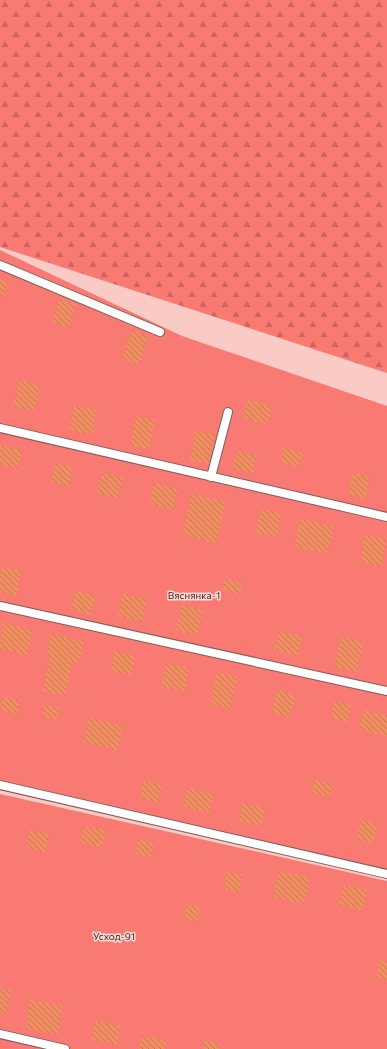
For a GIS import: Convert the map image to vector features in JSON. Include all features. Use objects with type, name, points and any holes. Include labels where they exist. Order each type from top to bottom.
[{"type":"lane","points":[[0,265],[160,332]]},
{"type":"lane","points":[[211,477],[228,412]]},
{"type":"lane","points":[[0,428],[387,517]]},
{"type":"lane","points":[[0,606],[387,691]]},
{"type":"lane","points":[[0,785],[387,874]]},
{"type":"lane","points":[[0,1034],[65,1049]]},
{"type":"green space","points":[[0,0],[387,0],[387,373],[0,247]]},
{"type":"green space","name":"Вяснянка-1","points":[[0,250],[182,336],[387,406],[387,872],[0,785]]},
{"type":"green space","name":"Усход-91","points":[[0,794],[387,881],[387,1049],[0,1049]]},
{"type":"building","points":[[0,279],[8,281],[3,297],[0,296]]},
{"type":"building","points":[[59,299],[76,304],[69,327],[52,322]]},
{"type":"building","points":[[132,330],[148,336],[139,365],[122,359]]},
{"type":"building","points":[[20,380],[40,385],[34,411],[13,406]]},
{"type":"building","points":[[248,400],[272,406],[267,424],[243,418]]},
{"type":"building","points":[[74,405],[97,410],[92,435],[69,430]]},
{"type":"building","points":[[136,416],[155,420],[149,449],[130,445]]},
{"type":"building","points":[[196,431],[215,435],[209,464],[190,460]]},
{"type":"building","points":[[0,445],[22,451],[18,469],[0,464]]},
{"type":"building","points":[[284,447],[303,453],[298,467],[280,462]]},
{"type":"building","points":[[237,451],[257,456],[252,474],[232,469]]},
{"type":"building","points":[[56,463],[72,468],[68,486],[51,482]]},
{"type":"building","points":[[102,473],[123,478],[118,498],[97,493]]},
{"type":"building","points":[[353,473],[370,477],[365,499],[348,495]]},
{"type":"building","points":[[154,483],[178,489],[173,510],[150,504]]},
{"type":"building","points":[[192,494],[226,502],[216,543],[182,535]]},
{"type":"building","points":[[262,509],[282,514],[276,537],[256,532]]},
{"type":"building","points":[[301,519],[334,527],[327,554],[294,546]]},
{"type":"building","points":[[365,535],[387,540],[381,566],[360,562]]},
{"type":"building","points":[[2,567],[21,571],[16,596],[0,592]]},
{"type":"building","points":[[225,579],[243,583],[240,594],[223,589]]},
{"type":"building","points":[[76,591],[96,596],[90,615],[71,609]]},
{"type":"building","points":[[123,594],[147,600],[142,622],[118,616]]},
{"type":"building","points":[[182,605],[203,610],[197,636],[176,630]]},
{"type":"building","points":[[4,623],[33,630],[27,655],[0,648],[0,638]]},
{"type":"building","points":[[279,631],[302,636],[297,656],[274,650]]},
{"type":"building","points":[[51,634],[84,641],[79,662],[72,661],[65,696],[43,691],[50,656],[46,655]]},
{"type":"building","points":[[342,637],[364,643],[356,672],[334,667]]},
{"type":"building","points":[[115,651],[135,656],[131,675],[110,670]]},
{"type":"building","points":[[166,663],[189,668],[184,692],[161,687]]},
{"type":"building","points":[[217,673],[237,677],[230,709],[210,705]]},
{"type":"building","points":[[277,690],[295,695],[290,717],[272,713]]},
{"type":"building","points":[[3,697],[20,701],[17,714],[0,710]]},
{"type":"building","points":[[334,702],[351,705],[347,722],[331,718]]},
{"type":"building","points":[[44,705],[59,708],[57,720],[42,716]]},
{"type":"building","points":[[364,710],[387,716],[387,736],[359,730]]},
{"type":"building","points":[[89,718],[123,726],[117,750],[83,742]]},
{"type":"building","points":[[315,780],[332,784],[329,797],[312,793]]},
{"type":"building","points":[[144,781],[162,785],[158,803],[140,798]]},
{"type":"building","points":[[188,787],[214,794],[209,813],[183,807]]},
{"type":"building","points":[[243,803],[265,808],[261,826],[239,821]]},
{"type":"building","points":[[361,820],[378,824],[373,843],[356,839]]},
{"type":"building","points":[[85,826],[106,830],[102,847],[81,843]]},
{"type":"building","points":[[30,830],[49,834],[45,852],[26,848]]},
{"type":"building","points":[[138,840],[154,843],[151,858],[135,854]]},
{"type":"building","points":[[279,871],[310,877],[304,904],[273,897]]},
{"type":"building","points":[[227,872],[243,875],[239,893],[224,889]]},
{"type":"building","points":[[343,885],[367,890],[363,910],[339,905]]},
{"type":"building","points":[[187,905],[199,907],[196,922],[184,920]]},
{"type":"building","points":[[380,960],[387,962],[387,980],[376,978]]},
{"type":"building","points":[[0,988],[11,990],[6,1013],[0,1012]]},
{"type":"building","points":[[30,1000],[62,1005],[58,1034],[26,1029]]},
{"type":"building","points":[[95,1021],[120,1026],[117,1044],[91,1039]]},
{"type":"building","points":[[142,1036],[166,1040],[165,1049],[139,1049]]},
{"type":"building","points":[[204,1041],[220,1044],[219,1049],[203,1049]]}]
